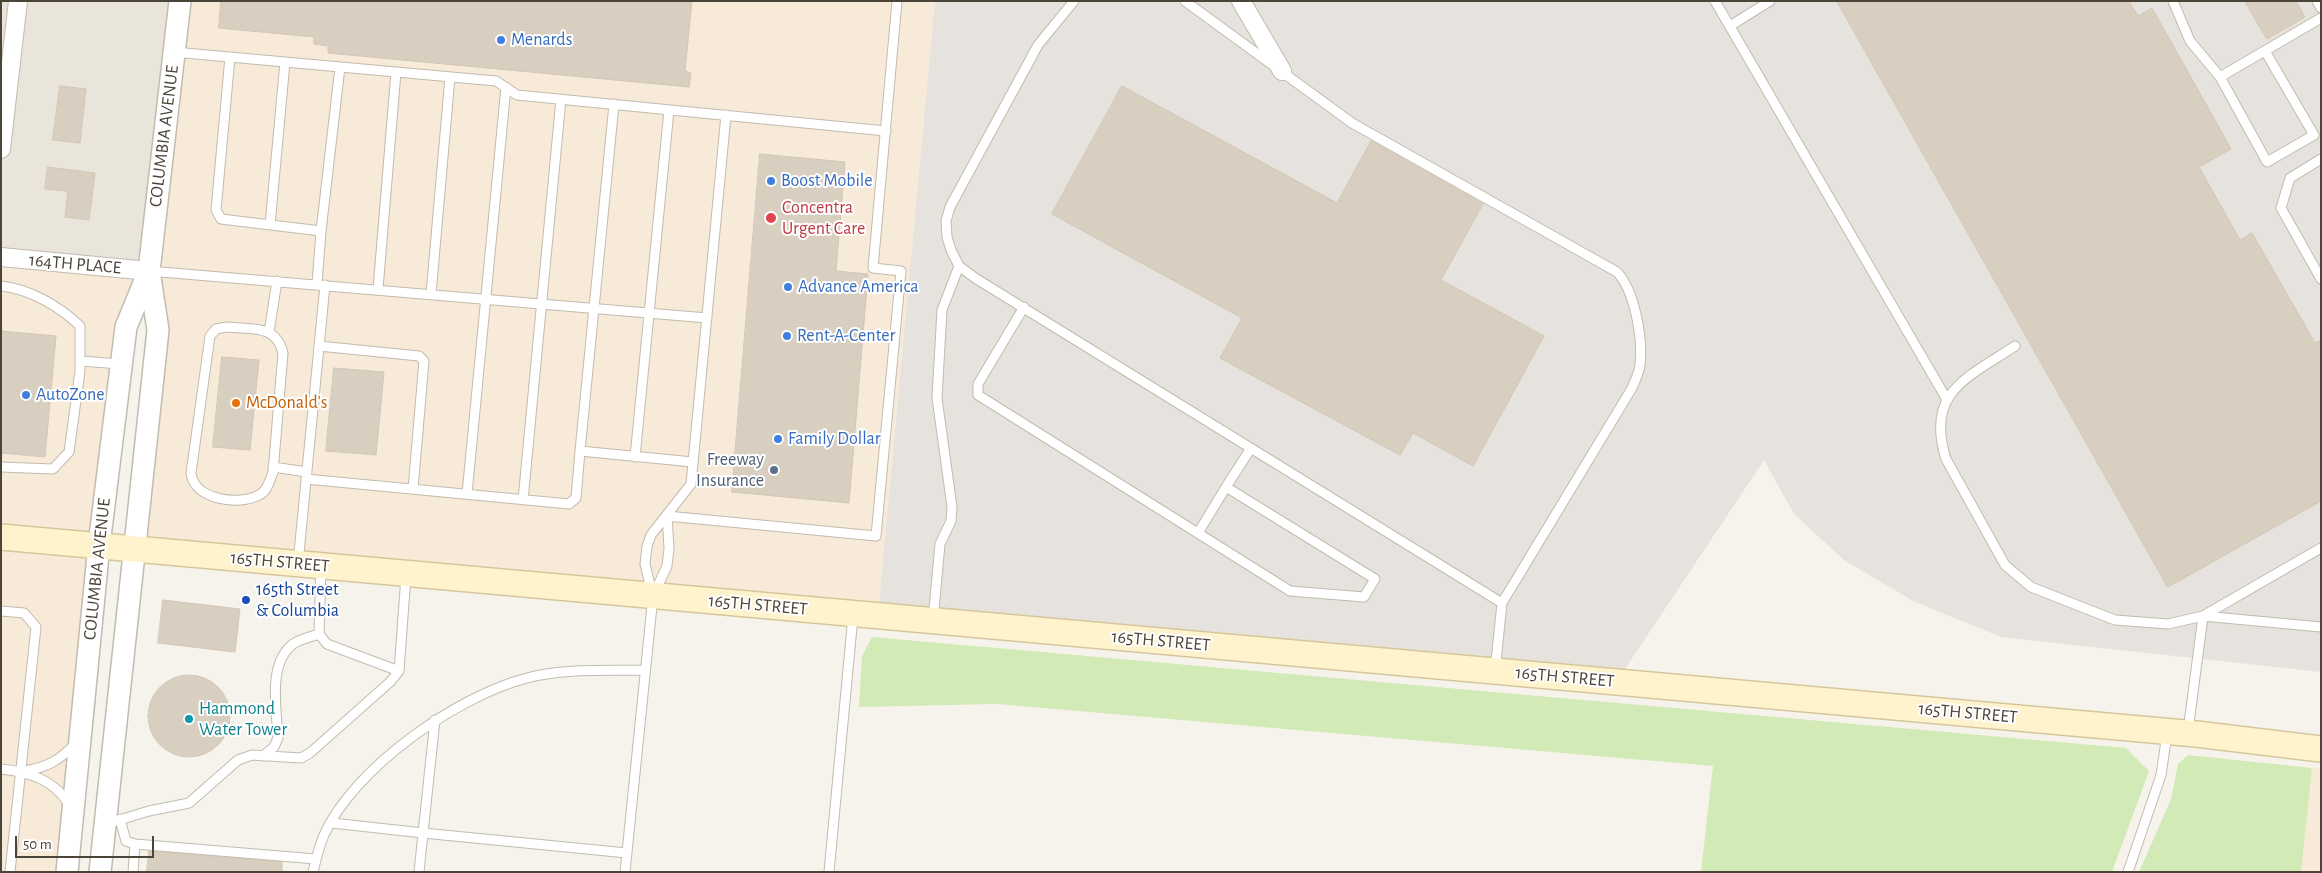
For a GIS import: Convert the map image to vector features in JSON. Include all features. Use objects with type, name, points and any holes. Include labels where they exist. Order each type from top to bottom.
[{"type":"main road","name":"165TH STREET","points":[[1,537],[2177,732],[2321,748]]},
{"type":"street","points":[[1,149],[18,1]]},
{"type":"street","name":"COLUMBIA AVENUE","points":[[100,872],[113,822],[134,548],[158,330],[149,271],[180,1]]},
{"type":"street","points":[[1241,1],[1282,71]]},
{"type":"street","name":"164TH PLACE","points":[[1,257],[149,271]]},
{"type":"street","name":"COLUMBIA AVENUE","points":[[67,872],[99,545],[126,327],[149,271]]},
{"type":"lane","points":[[667,516],[876,536],[901,271],[873,268],[897,1]]},
{"type":"lane","points":[[1074,1],[1038,45],[955,193],[946,221],[950,250],[959,266],[975,278],[1502,603]]},
{"type":"lane","points":[[1185,1],[1352,123],[1617,272],[1629,290],[1640,338],[1640,369],[1632,388],[1502,603],[1495,671]]},
{"type":"lane","points":[[1715,1],[1946,398]]},
{"type":"lane","points":[[1730,26],[1770,1]]},
{"type":"lane","points":[[2173,1],[2190,41],[2220,77],[2267,162],[2314,135],[2265,51]]},
{"type":"lane","points":[[2317,1],[2321,8]]},
{"type":"lane","points":[[2220,77],[2321,18]]},
{"type":"lane","points":[[174,52],[496,80],[516,95],[886,131]]},
{"type":"lane","points":[[230,57],[216,210],[221,219],[321,231]]},
{"type":"lane","points":[[270,225],[285,62]]},
{"type":"lane","points":[[340,67],[321,231],[319,346],[307,475],[309,564],[319,634],[327,644],[399,671]]},
{"type":"lane","points":[[378,290],[396,72]]},
{"type":"lane","points":[[431,294],[450,76]]},
{"type":"lane","points":[[467,494],[506,87]]},
{"type":"lane","points":[[523,500],[540,304],[561,99]]},
{"type":"lane","points":[[273,467],[307,475],[413,489],[569,504],[576,498],[596,308],[614,104]]},
{"type":"lane","points":[[635,457],[669,110]]},
{"type":"lane","points":[[653,596],[645,564],[647,546],[651,535],[691,484],[726,115]]},
{"type":"lane","points":[[2321,159],[2290,178],[2281,208],[2321,279]]},
{"type":"lane","points":[[933,621],[940,544],[951,521],[952,507],[937,398],[942,310],[959,266]]},
{"type":"lane","points":[[149,271],[707,318]]},
{"type":"lane","points":[[269,332],[277,281]]},
{"type":"lane","points":[[1,286],[18,288],[62,309],[80,326],[80,361],[69,452],[53,469],[1,466]]},
{"type":"lane","points":[[1024,307],[978,384],[978,395],[1290,591],[1364,597],[1375,579],[1226,487]]},
{"type":"lane","points":[[227,327],[269,332],[276,336],[283,353],[273,467],[267,487],[260,495],[237,500],[209,495],[198,489],[192,482],[210,336],[216,329],[227,327]]},
{"type":"lane","points":[[319,346],[418,356],[424,361],[413,489]]},
{"type":"lane","points":[[2015,346],[1963,380],[1946,398],[1940,427],[1941,444],[1946,459],[2005,565],[2032,587],[2115,620],[2168,624],[2203,616],[2321,548]]},
{"type":"lane","points":[[80,361],[122,364]]},
{"type":"lane","points":[[1198,533],[1251,448]]},
{"type":"lane","points":[[580,452],[693,462]]},
{"type":"lane","points":[[625,872],[653,596],[667,566],[669,548],[667,516]]},
{"type":"lane","points":[[316,859],[136,844],[126,841],[113,822],[149,811],[189,803],[238,760],[252,755],[301,758],[310,753],[390,682],[399,671],[406,573]]},
{"type":"lane","points":[[1,611],[24,614],[36,627],[10,872]]},
{"type":"lane","points":[[829,872],[853,614]]},
{"type":"lane","points":[[2203,616],[2321,626]]},
{"type":"lane","points":[[2128,872],[2177,732],[2203,616]]},
{"type":"lane","points":[[263,756],[274,747],[278,738],[276,674],[282,656],[294,643],[319,634]]},
{"type":"lane","points":[[313,872],[316,859],[332,823],[358,788],[400,746],[436,720],[477,696],[529,677],[595,671],[645,670]]},
{"type":"lane","points":[[419,872],[436,720]]},
{"type":"lane","points":[[21,771],[49,766],[59,760],[80,738]]},
{"type":"lane","points":[[1,769],[21,771],[48,781],[65,798],[73,812]]},
{"type":"lane","points":[[332,823],[627,853]]},
{"type":"lane","points":[[133,872],[136,844]]},
{"type":"shaded area","points":[[1,1],[174,1],[145,265],[1,250]]},
{"type":"shaded area","points":[[185,1],[935,1],[878,613],[140,543],[155,266]]},
{"type":"shaded area","points":[[935,1],[2321,1],[2321,672],[2001,637],[1913,601],[1844,560],[1794,514],[1764,460],[1623,672],[878,613]]},
{"type":"shaded area","points":[[1,262],[140,274],[92,538],[1,530]]},
{"type":"shaded area","points":[[1,543],[93,551],[63,872],[1,872]]},
{"type":"shaded area","points":[[2312,768],[2321,769],[2321,872],[2301,872]]},
{"type":"green space","points":[[872,637],[2126,748],[2149,771],[2112,872],[1701,872],[1713,766],[997,704],[859,707],[862,656]]},
{"type":"green space","points":[[2188,755],[2312,768],[2301,872],[2139,872],[2171,799],[2178,764]]},
{"type":"building","name":"Menards","points":[[221,1],[692,1],[685,71],[691,73],[689,87],[328,53],[328,46],[314,44],[314,37],[219,28]]},
{"type":"building","points":[[1837,1],[2129,1],[2138,16],[2152,8],[2231,149],[2199,167],[2240,240],[2252,233],[2315,343],[2321,340],[2321,501],[2168,587]]},
{"type":"building","points":[[2245,1],[2296,1],[2305,17],[2267,39]]},
{"type":"building","points":[[60,86],[86,89],[80,143],[53,140]]},
{"type":"building","points":[[1122,86],[1337,203],[1371,141],[1483,204],[1441,280],[1544,336],[1473,466],[1413,433],[1400,455],[1220,358],[1242,318],[1052,214]]},
{"type":"building","points":[[760,154],[845,162],[836,271],[868,274],[849,503],[732,492]]},
{"type":"building","points":[[48,167],[95,173],[89,220],[65,217],[68,191],[45,189]]},
{"type":"building","name":"AutoZone","points":[[1,331],[56,336],[45,457],[1,453]]},
{"type":"building","name":"McDonald's","points":[[222,357],[259,360],[250,450],[213,447]]},
{"type":"building","points":[[334,368],[384,372],[376,455],[326,451]]},
{"type":"building","points":[[163,600],[240,609],[235,652],[158,643]]},
{"type":"building","name":"Hammond Water Tower","points":[[189,675],[205,678],[218,687],[227,700],[230,716],[227,732],[218,745],[205,754],[189,757],[173,754],[160,745],[151,732],[148,716],[151,700],[160,687],[173,678]]},
{"type":"building","points":[[149,851],[282,862],[282,872],[147,872]]},
{"type":"place","name":"Menards","points":[[501,40]]},
{"type":"place","name":"Boost Mobile","points":[[771,181]]},
{"type":"place","name":"Concentra Urgent Care","points":[[771,218]]},
{"type":"place","name":"Advance America","points":[[788,287]]},
{"type":"place","name":"Rent-A-Center","points":[[787,336]]},
{"type":"place","name":"AutoZone","points":[[26,395]]},
{"type":"place","name":"McDonald's","points":[[236,403]]},
{"type":"place","name":"Family Dollar","points":[[778,439]]},
{"type":"place","name":"Freeway Insurance","points":[[774,470]]},
{"type":"place","name":"165th Street & Columbia","points":[[246,600]]},
{"type":"place","name":"Hammond Water Tower","points":[[189,719]]}]
